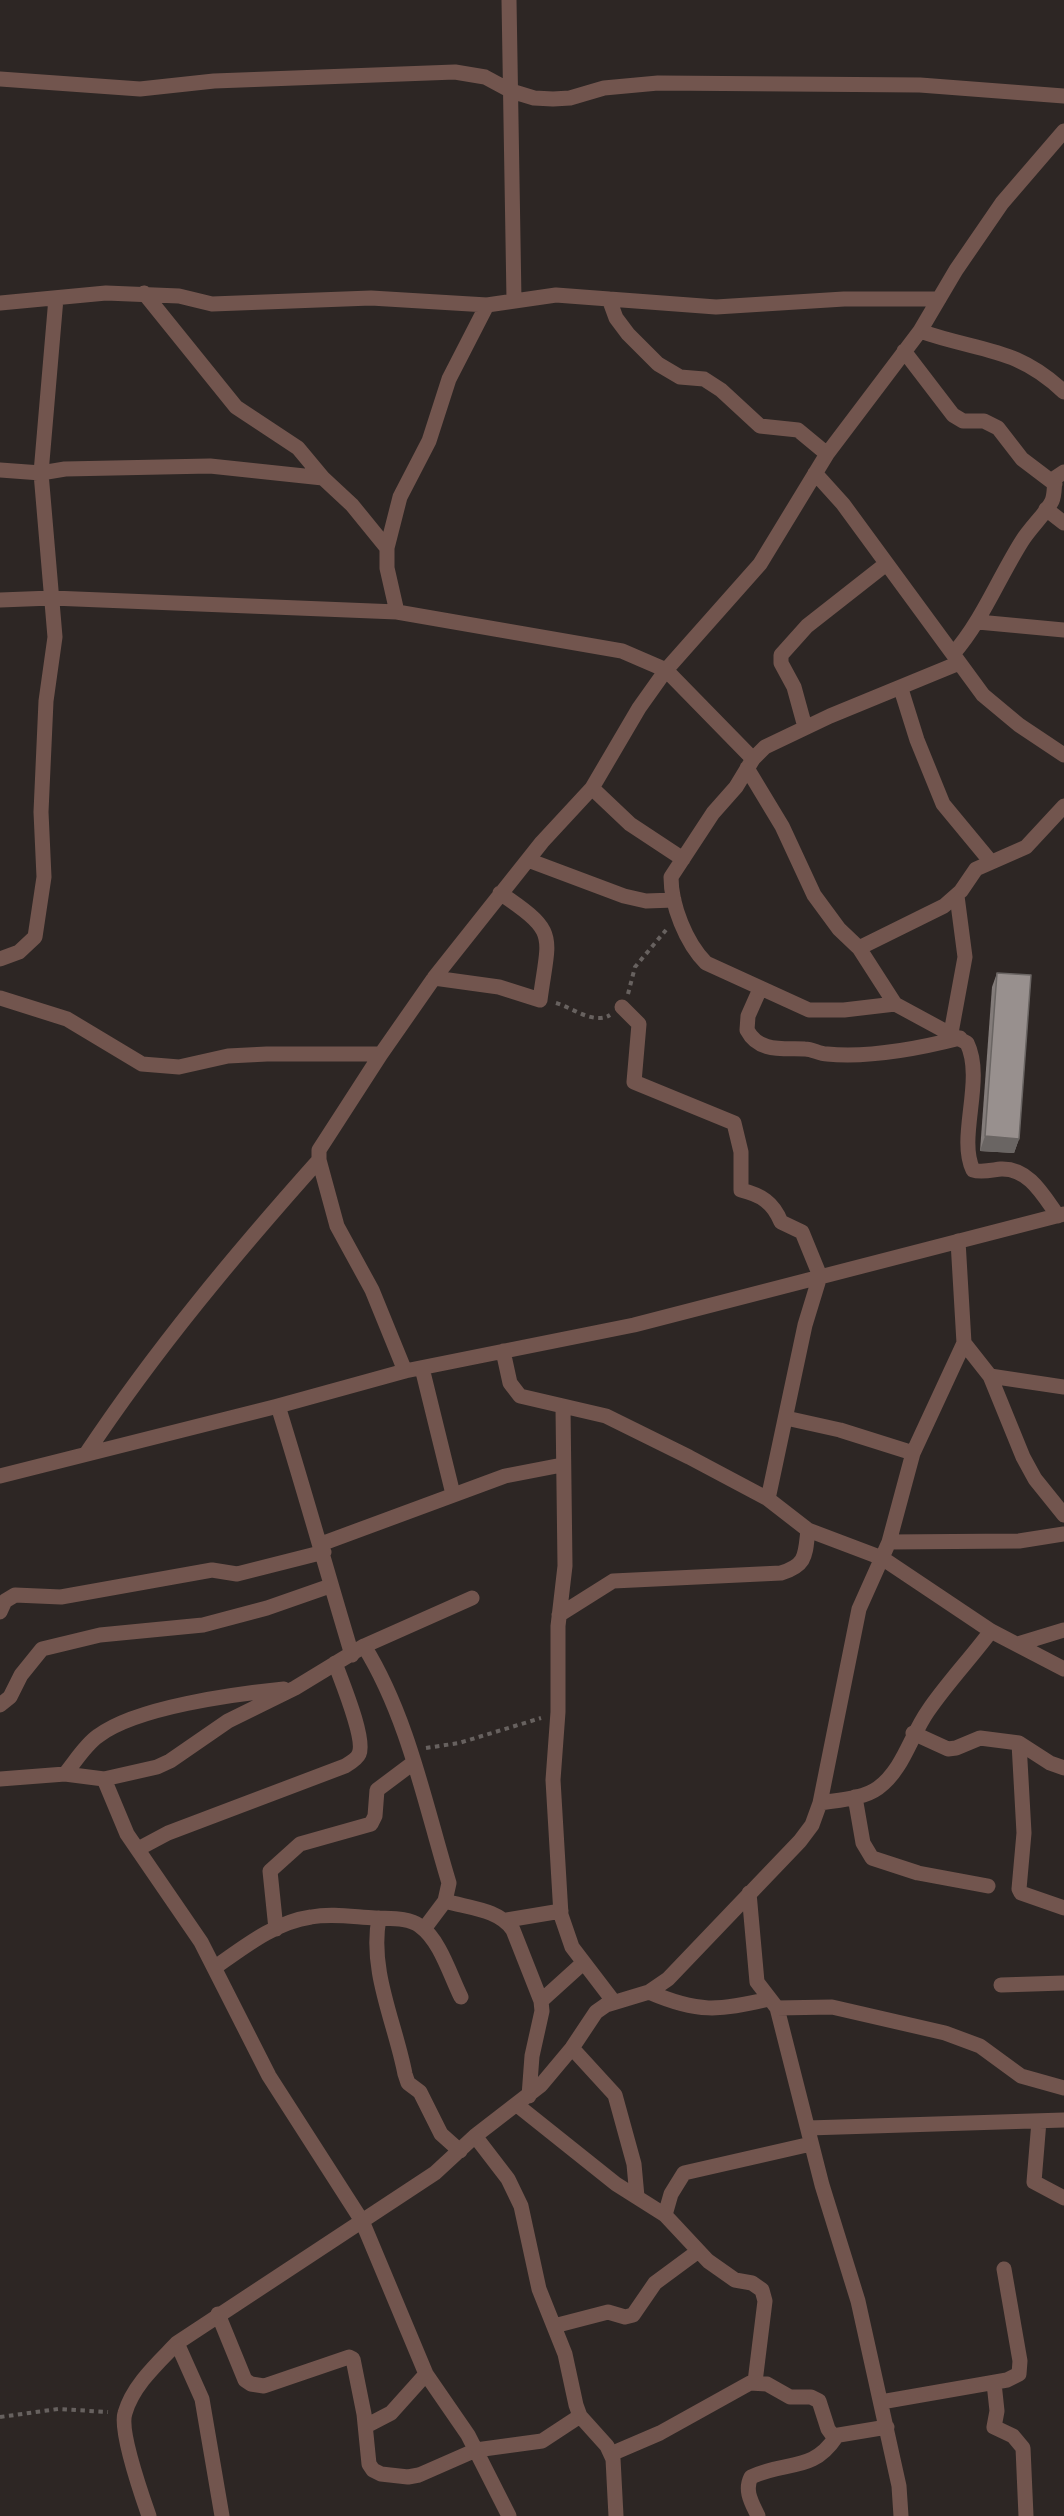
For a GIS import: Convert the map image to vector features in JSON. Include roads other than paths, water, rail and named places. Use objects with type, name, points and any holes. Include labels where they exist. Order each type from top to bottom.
[{"type":"street","points":[[509,0],[514,300]]},
{"type":"street","points":[[0,79],[140,89],[236,80],[382,77],[455,72],[485,77],[511,91],[534,98],[553,99],[570,98],[604,88],[658,83],[920,85],[1064,96]]},
{"type":"street","points":[[405,1371],[372,1290],[336,1226],[319,1160],[319,1150],[381,1054],[434,978],[500,893],[592,788],[639,708],[666,670],[760,564],[827,454],[920,331],[1002,203],[1058,149],[1064,131]]},
{"type":"street","points":[[0,303],[106,293],[179,296],[212,304],[371,298],[487,305],[556,295],[716,307],[844,299],[939,299]]},
{"type":"street","points":[[144,293],[237,407],[298,448],[323,478],[352,505],[387,548]]},
{"type":"street","points":[[0,959],[30,944],[35,937],[44,877],[41,812],[46,701],[55,638],[41,473],[56,298]]},
{"type":"street","points":[[609,299],[616,318],[628,334],[658,364],[680,377],[704,379],[721,390],[760,426],[798,430],[827,454]]},
{"type":"street","points":[[397,612],[387,568],[387,548],[400,497],[429,441],[449,379],[487,305]]},
{"type":"street","points":[[920,331],[1014,357],[1044,373],[1064,392]]},
{"type":"street","points":[[895,1004],[843,1010],[813,1010],[760,989],[706,963],[697,952],[676,907],[671,877],[713,813],[736,787],[750,763],[765,747],[805,727],[901,689],[956,659],[1033,522],[1053,499],[1059,478],[1022,459],[998,428],[984,421],[963,421],[953,414],[904,351]]},
{"type":"street","points":[[0,470],[41,473],[65,469],[210,466],[323,478]]},
{"type":"street","points":[[815,473],[843,504],[983,695],[1019,725],[1064,755]]},
{"type":"street","points":[[1046,509],[1064,523]]},
{"type":"street","points":[[805,727],[794,687],[781,663],[781,655],[807,626],[886,564]]},
{"type":"street","points":[[0,600],[52,598],[397,612],[622,651],[666,670],[750,763],[814,895],[839,929],[859,948],[895,1004],[956,1035],[969,1048],[972,1068],[969,1142],[971,1167],[977,1172],[1000,1169],[1021,1173],[1031,1180],[1061,1215],[634,1325],[405,1371],[278,1406],[0,1476]]},
{"type":"street","points":[[978,622],[1064,630]]},
{"type":"street","points":[[901,689],[917,740],[943,804],[991,862]]},
{"type":"street","points":[[592,788],[630,824],[683,859]]},
{"type":"street","points":[[859,948],[944,906],[957,896],[976,869],[1026,847],[1064,806]]},
{"type":"street","points":[[528,860],[624,897],[676,907]]},
{"type":"street","points":[[434,978],[490,986],[540,1000],[547,945],[542,923],[534,915],[500,893]]},
{"type":"street","points":[[956,1035],[965,957],[957,896]]},
{"type":"street","points":[[760,989],[748,1016],[747,1030],[753,1038],[772,1048],[805,1049],[828,1054],[882,1052],[956,1035]]},
{"type":"street","points":[[0,998],[67,1019],[142,1064],[179,1067],[228,1056],[267,1054],[381,1054]]},
{"type":"street","points":[[622,1007],[639,1024],[633,1082],[734,1123],[741,1152],[741,1190],[760,1195],[775,1209],[781,1222],[802,1232],[820,1276],[805,1325],[768,1499]]},
{"type":"street","points":[[86,1454],[132,1383],[263,1223],[319,1160]]},
{"type":"street","points":[[149,2516],[131,2462],[124,2414],[143,2379],[177,2343],[435,2173],[475,2136],[523,2100],[572,2048],[596,2012],[614,2002],[649,1992],[669,1979],[748,1893],[800,1841],[812,1825],[820,1803],[859,1610],[889,1542],[913,1453],[963,1343],[958,1241]]},
{"type":"street","points":[[963,1343],[990,1376],[1023,1457],[1035,1479],[1064,1515]]},
{"type":"street","points":[[503,1351],[510,1383],[520,1396],[563,1408],[606,1416],[768,1499],[808,1530],[882,1558],[991,1631],[1064,1669]]},
{"type":"street","points":[[422,1368],[453,1494]]},
{"type":"street","points":[[990,1376],[1064,1387]]},
{"type":"street","points":[[278,1406],[322,1548],[330,1586],[358,1650],[390,1696],[412,1757],[448,1883],[445,1901],[424,1929]]},
{"type":"street","points":[[563,1408],[564,1566],[559,1615],[558,1712],[553,1780],[561,1911],[567,1939],[614,2002]]},
{"type":"street","points":[[786,1418],[840,1430],[913,1453]]},
{"type":"street","points":[[0,1612],[5,1601],[15,1595],[61,1597],[218,1570],[237,1574],[322,1548],[453,1494],[505,1476],[562,1465]]},
{"type":"street","points":[[559,1615],[613,1581],[781,1573],[800,1566],[806,1554],[808,1530]]},
{"type":"street","points":[[889,1542],[1019,1541],[1064,1534]]},
{"type":"street","points":[[0,1705],[10,1697],[21,1675],[42,1649],[99,1635],[203,1625],[267,1608],[330,1586]]},
{"type":"street","points":[[0,1779],[65,1774],[104,1779],[157,1767],[184,1753],[228,1721],[296,1688],[358,1650],[472,1598]]},
{"type":"street","points":[[1018,1644],[1064,1630]]},
{"type":"street","points":[[820,1803],[855,1797],[878,1789],[887,1780],[903,1758],[913,1733],[991,1631]]},
{"type":"street","points":[[138,1849],[168,1833],[345,1766],[356,1759],[360,1751],[359,1736],[336,1663]]},
{"type":"street","points":[[65,1774],[96,1737],[127,1721],[183,1705],[296,1688]]},
{"type":"street","points":[[913,1733],[948,1749],[980,1738],[1019,1743],[1050,1763],[1064,1768]]},
{"type":"street","points":[[1019,1743],[1024,1833],[1018,1888],[1021,1893],[1064,1908]]},
{"type":"street","points":[[276,1929],[270,1870],[279,1866],[300,1844],[371,1824],[375,1816],[377,1790],[412,1757]]},
{"type":"street","points":[[104,1779],[127,1834],[174,1901],[214,1968],[269,2076],[362,2221],[426,2374],[476,2450],[509,2516]]},
{"type":"street","points":[[855,1797],[862,1843],[872,1858],[918,1873],[988,1886]]},
{"type":"street","points":[[748,1893],[756,1977],[760,1989],[773,2003],[858,2301],[899,2486],[901,2516]]},
{"type":"street","points":[[445,1901],[498,1915],[507,1920],[541,2001],[542,2011],[523,2100]]},
{"type":"street","points":[[507,1920],[561,1911]]},
{"type":"street","points":[[214,1968],[257,1938],[311,1917],[379,1918],[414,1922],[424,1929],[434,1942],[461,1997]]},
{"type":"street","points":[[379,1918],[375,1949],[377,1968],[408,2083],[424,2100],[441,2134],[460,2151]]},
{"type":"street","points":[[541,2001],[583,1963]]},
{"type":"street","points":[[1001,1985],[1064,1983]]},
{"type":"street","points":[[649,1992],[691,2007],[710,2009],[729,2009],[773,2003],[832,2007],[945,2033],[980,2046],[1021,2076],[1064,2088]]},
{"type":"street","points":[[572,2048],[615,2095],[634,2164],[637,2198]]},
{"type":"street","points":[[523,2100],[637,2198],[665,2215],[696,2252],[729,2276],[758,2286],[764,2293],[761,2344],[755,2382]]},
{"type":"street","points":[[665,2215],[671,2194],[684,2173],[810,2136],[1064,2120]]},
{"type":"street","points":[[1039,2121],[1034,2182],[1064,2198]]},
{"type":"street","points":[[475,2136],[516,2192],[539,2289],[565,2354],[580,2416],[611,2454],[615,2475],[616,2516]]},
{"type":"street","points":[[554,2326],[608,2312],[625,2317],[633,2314],[655,2283],[696,2252]]},
{"type":"street","points":[[881,2402],[1012,2379],[1020,2370],[1004,2269]]},
{"type":"street","points":[[218,2314],[245,2380],[251,2384],[264,2386],[349,2357],[353,2358],[366,2426],[369,2464],[373,2470],[381,2474],[408,2477],[419,2475],[476,2450],[542,2441],[580,2416]]},
{"type":"street","points":[[177,2343],[202,2399],[222,2516]]},
{"type":"street","points":[[366,2426],[391,2413],[426,2374]]},
{"type":"street","points":[[611,2454],[660,2433],[719,2398],[755,2382],[767,2384],[790,2397],[816,2398],[830,2434],[836,2436],[887,2427]]},
{"type":"street","points":[[993,2383],[997,2411],[994,2427],[1013,2436],[1023,2448],[1026,2516]]},
{"type":"street","points":[[758,2516],[749,2496],[748,2487],[751,2477],[780,2466],[812,2461],[824,2453],[836,2436]]}]
